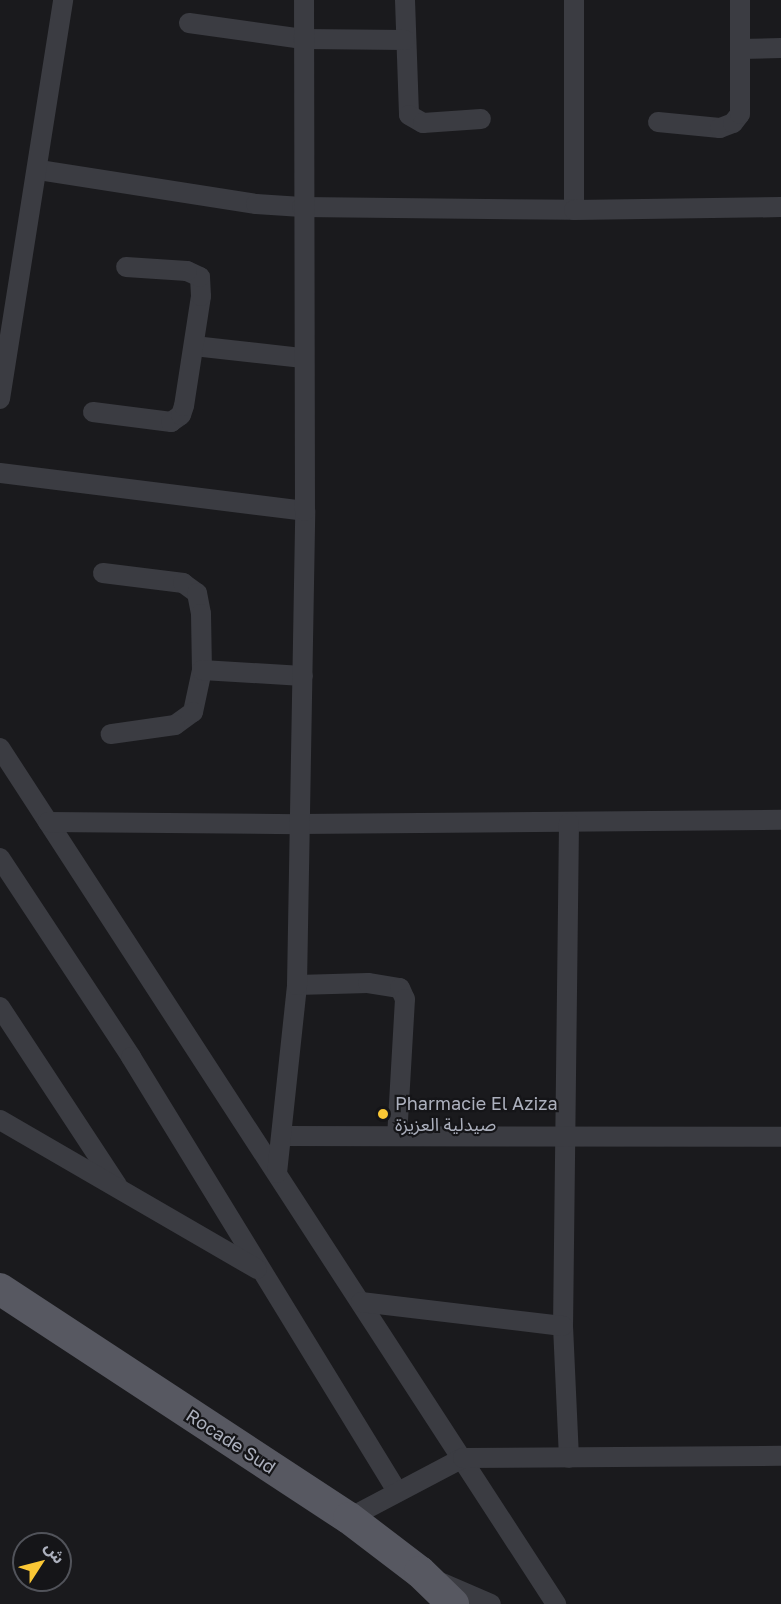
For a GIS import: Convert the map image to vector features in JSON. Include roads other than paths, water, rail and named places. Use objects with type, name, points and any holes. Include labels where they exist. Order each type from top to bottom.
[{"type":"main road","name":"Rocade Sud","points":[[0,1289],[349,1518],[420,1572],[453,1604]]},
{"type":"street","points":[[0,399],[5,334],[39,170],[63,0]]},
{"type":"street","points":[[277,1173],[297,985],[305,511],[302,207],[304,0]]},
{"type":"street","points":[[405,0],[407,109],[412,119],[429,123],[481,119]]},
{"type":"street","points":[[574,0],[574,210]]},
{"type":"street","points":[[658,122],[720,128],[733,123],[741,110],[740,0]]},
{"type":"street","points":[[189,22],[303,39],[405,40]]},
{"type":"street","points":[[740,49],[781,48]]},
{"type":"street","points":[[39,170],[234,201],[302,207],[574,210],[781,207]]},
{"type":"street","points":[[93,412],[175,421],[184,406],[201,296],[198,275],[188,271],[126,267]]},
{"type":"street","points":[[194,346],[303,358]]},
{"type":"street","points":[[0,473],[305,511]]},
{"type":"street","points":[[103,573],[178,582],[192,587],[199,599],[202,670],[195,707],[183,721],[155,729],[111,734]]},
{"type":"street","points":[[202,670],[303,676]]},
{"type":"street","points":[[0,748],[556,1604]]},
{"type":"street","points":[[48,822],[300,824],[781,820]]},
{"type":"street","points":[[569,823],[563,1326],[569,1458]]},
{"type":"street","points":[[0,858],[131,1057],[397,1491]]},
{"type":"street","points":[[297,985],[368,983],[400,988],[405,999],[397,1136]]},
{"type":"street","points":[[0,1007],[120,1189]]},
{"type":"street","points":[[0,1120],[259,1269]]},
{"type":"street","points":[[282,1136],[781,1137]]},
{"type":"street","points":[[361,1302],[563,1326]]},
{"type":"street","points":[[349,1518],[463,1458],[781,1456]]},
{"type":"street","points":[[420,1572],[492,1604]]},
{"type":"place","name":"Pharmacie El Aziza صيدلية العزيزة","points":[[383,1114]]}]
